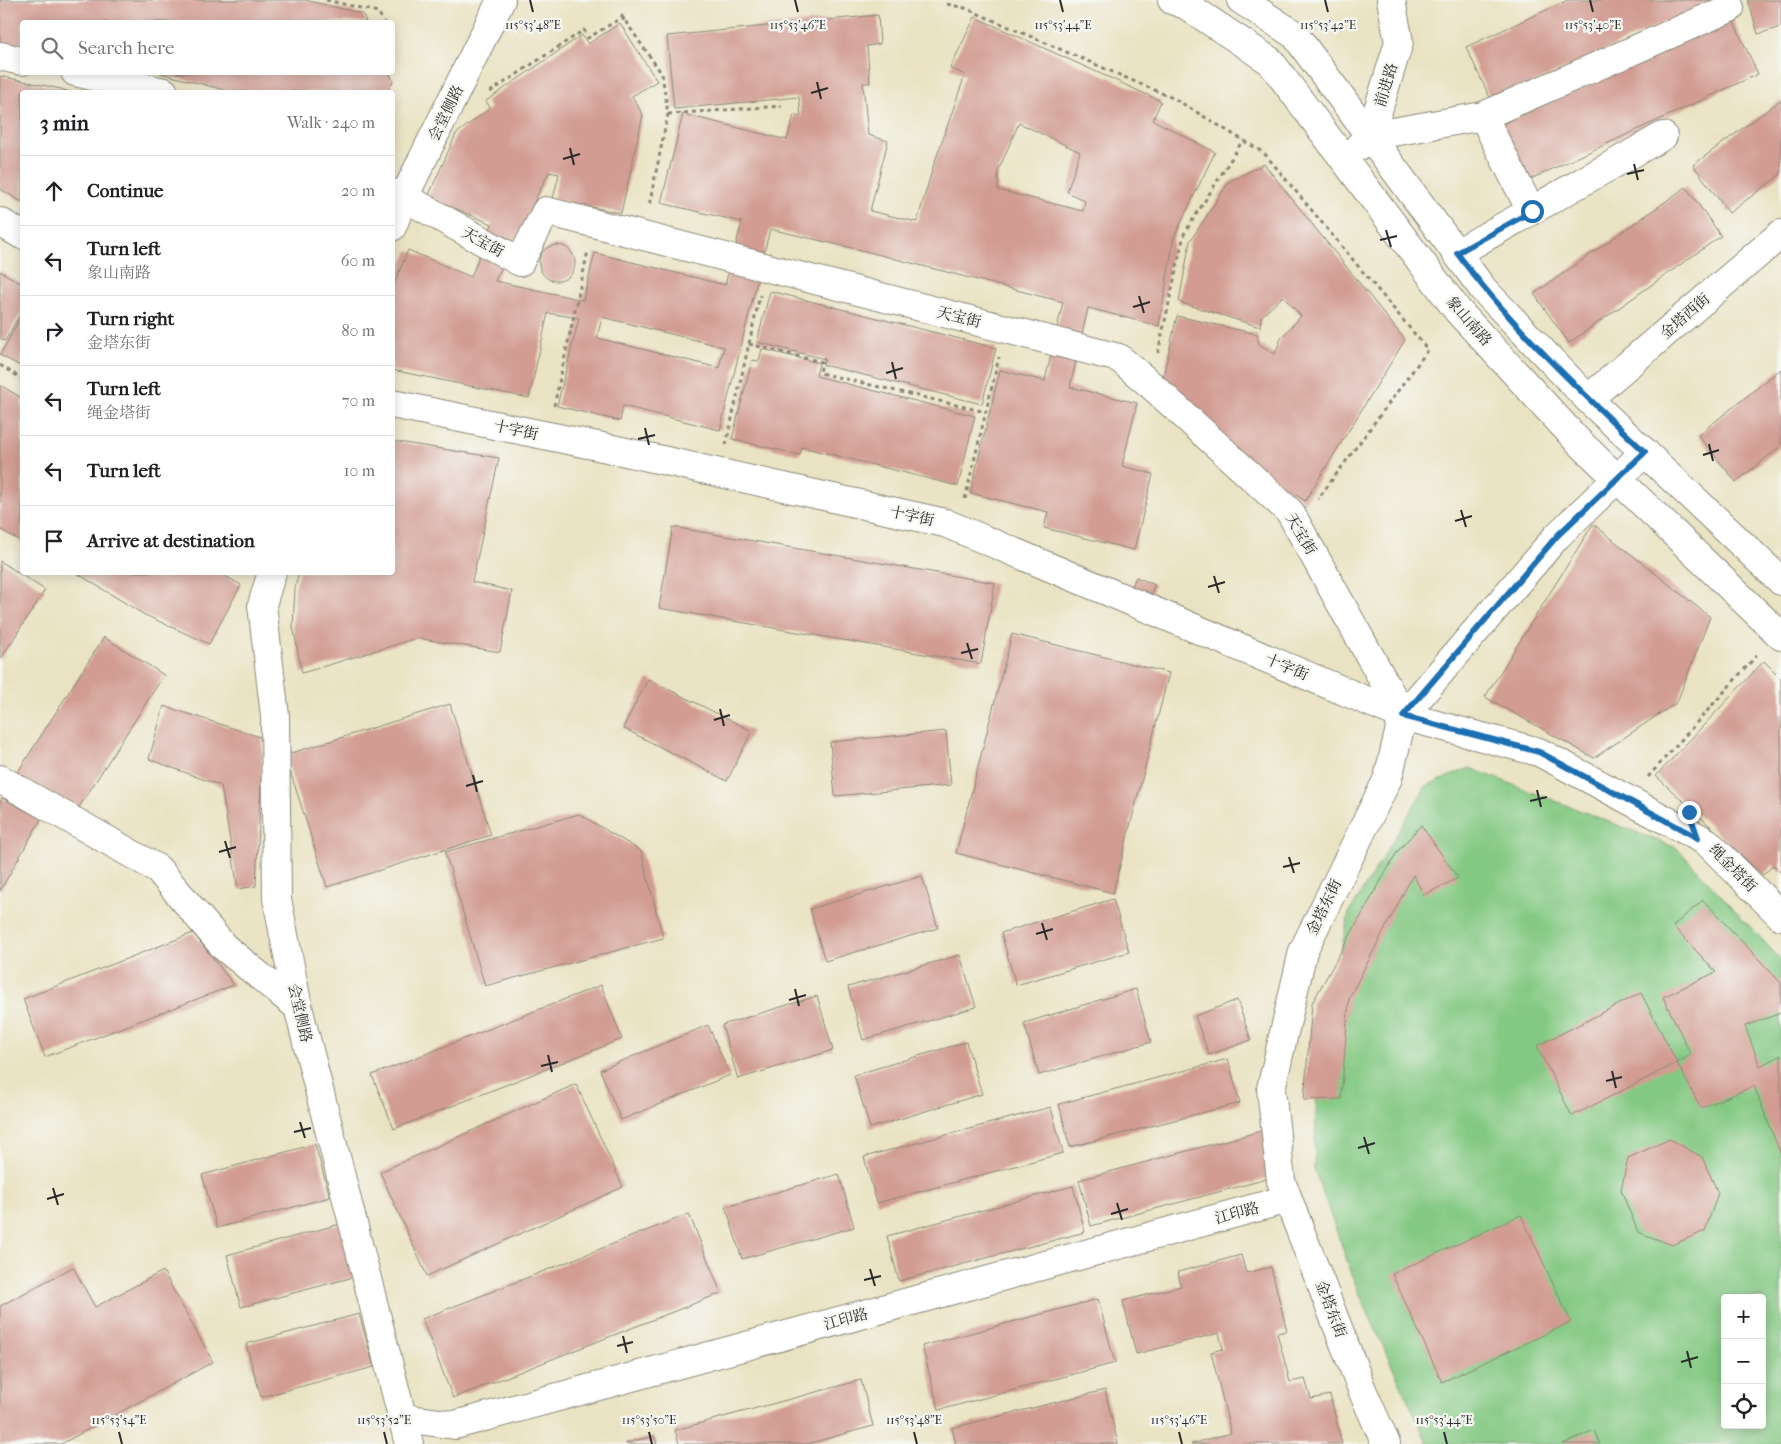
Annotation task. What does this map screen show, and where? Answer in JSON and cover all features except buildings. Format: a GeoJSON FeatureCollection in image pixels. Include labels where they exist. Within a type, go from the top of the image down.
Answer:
{"type":"FeatureCollection","features":[{"type":"Feature","properties":{"kind":"street","name":"会堂侧路"},"geometry":{"type":"LineString","coordinates":[[395,211],[398,195],[501,0]]}},
{"type":"Feature","properties":{"kind":"street","name":"象山南路"},"geometry":{"type":"LineString","coordinates":[[1172,0],[1186,5],[1270,61],[1458,311],[1576,439],[1779,634]]}},
{"type":"Feature","properties":{"kind":"street"},"geometry":{"type":"LineString","coordinates":[[1241,0],[1295,35],[1483,289],[1596,392],[1645,452],[1781,581]]}},
{"type":"Feature","properties":{"kind":"street","name":"前进路"},"geometry":{"type":"LineString","coordinates":[[1345,160],[1370,136],[1399,42],[1390,0]]}},
{"type":"Feature","properties":{"kind":"street"},"geometry":{"type":"LineString","coordinates":[[1370,136],[1483,116],[1730,8]]}},
{"type":"Feature","properties":{"kind":"street"},"geometry":{"type":"LineString","coordinates":[[0,56],[20,61]]}},
{"type":"Feature","properties":{"kind":"street"},"geometry":{"type":"LineString","coordinates":[[88,75],[155,90]]}},
{"type":"Feature","properties":{"kind":"street"},"geometry":{"type":"LineString","coordinates":[[1483,116],[1532,211]]}},
{"type":"Feature","properties":{"kind":"street"},"geometry":{"type":"LineString","coordinates":[[1457,253],[1663,136]]}},
{"type":"Feature","properties":{"kind":"street","name":"天宝街"},"geometry":{"type":"LineString","coordinates":[[398,195],[520,262],[546,211],[1119,358],[1290,512],[1403,716]]}},
{"type":"Feature","properties":{"kind":"street"},"geometry":{"type":"LineString","coordinates":[[0,222],[20,234]]}},
{"type":"Feature","properties":{"kind":"street","name":"金塔西街"},"geometry":{"type":"LineString","coordinates":[[1596,392],[1781,234]]}},
{"type":"Feature","properties":{"kind":"street","name":"十字街"},"geometry":{"type":"LineString","coordinates":[[395,405],[548,436],[945,523],[1403,716]]}},
{"type":"Feature","properties":{"kind":"street","name":"金塔东街"},"geometry":{"type":"LineString","coordinates":[[1386,1444],[1363,1392],[1281,1181],[1271,1089],[1303,950],[1388,778],[1403,716],[1557,536],[1645,452]]}},
{"type":"Feature","properties":{"kind":"street","name":"会堂侧路"},"geometry":{"type":"LineString","coordinates":[[271,575],[262,605],[275,716],[277,899],[298,1007],[409,1444]]}},
{"type":"Feature","properties":{"kind":"street","name":"绳金塔街"},"geometry":{"type":"LineString","coordinates":[[1403,716],[1539,752],[1707,842],[1781,916]]}},
{"type":"Feature","properties":{"kind":"street"},"geometry":{"type":"LineString","coordinates":[[0,779],[158,870],[224,947],[298,1007]]}},
{"type":"Feature","properties":{"kind":"street","name":"江印路"},"geometry":{"type":"LineString","coordinates":[[403,1418],[456,1425],[1288,1200]]}},
{"type":"Feature","properties":{"kind":"path"},"geometry":{"type":"LineString","coordinates":[[326,0],[378,12],[383,20]]}},
{"type":"Feature","properties":{"kind":"path"},"geometry":{"type":"LineString","coordinates":[[947,4],[965,8],[1176,100],[1264,153],[1428,350],[1298,526]]}},
{"type":"Feature","properties":{"kind":"path"},"geometry":{"type":"LineString","coordinates":[[621,15],[662,74],[668,114],[643,236]]}},
{"type":"Feature","properties":{"kind":"path"},"geometry":{"type":"LineString","coordinates":[[489,92],[584,30],[588,38],[616,21],[625,19]]}},
{"type":"Feature","properties":{"kind":"path"},"geometry":{"type":"LineString","coordinates":[[668,114],[782,106]]}},
{"type":"Feature","properties":{"kind":"path"},"geometry":{"type":"LineString","coordinates":[[1151,385],[1184,234],[1243,140]]}},
{"type":"Feature","properties":{"kind":"path"},"geometry":{"type":"LineString","coordinates":[[548,436],[594,224]]}},
{"type":"Feature","properties":{"kind":"path"},"geometry":{"type":"LineString","coordinates":[[726,447],[766,268]]}},
{"type":"Feature","properties":{"kind":"path"},"geometry":{"type":"LineString","coordinates":[[964,501],[1006,329]]}},
{"type":"Feature","properties":{"kind":"path"},"geometry":{"type":"LineString","coordinates":[[749,344],[822,362],[820,373],[986,412]]}},
{"type":"Feature","properties":{"kind":"path"},"geometry":{"type":"LineString","coordinates":[[0,365],[20,378]]}},
{"type":"Feature","properties":{"kind":"path"},"geometry":{"type":"LineString","coordinates":[[1655,782],[1648,776],[1779,634]]}},
{"type":"Feature","properties":{"kind":"green space"},"geometry":{"type":"Polygon","coordinates":[[[1470,768],[1677,848],[1781,960],[1781,1444],[1428,1444],[1358,1291],[1314,1169],[1318,1057],[1349,913],[1426,786],[1470,768]]]}},
{"type":"Feature","properties":{"kind":"route"},"geometry":{"type":"LineString","coordinates":[[1532,211],[1457,253],[1483,289],[1588,399],[1645,452],[1557,536],[1403,716],[1539,752],[1698,838],[1689,812]]}}]}
